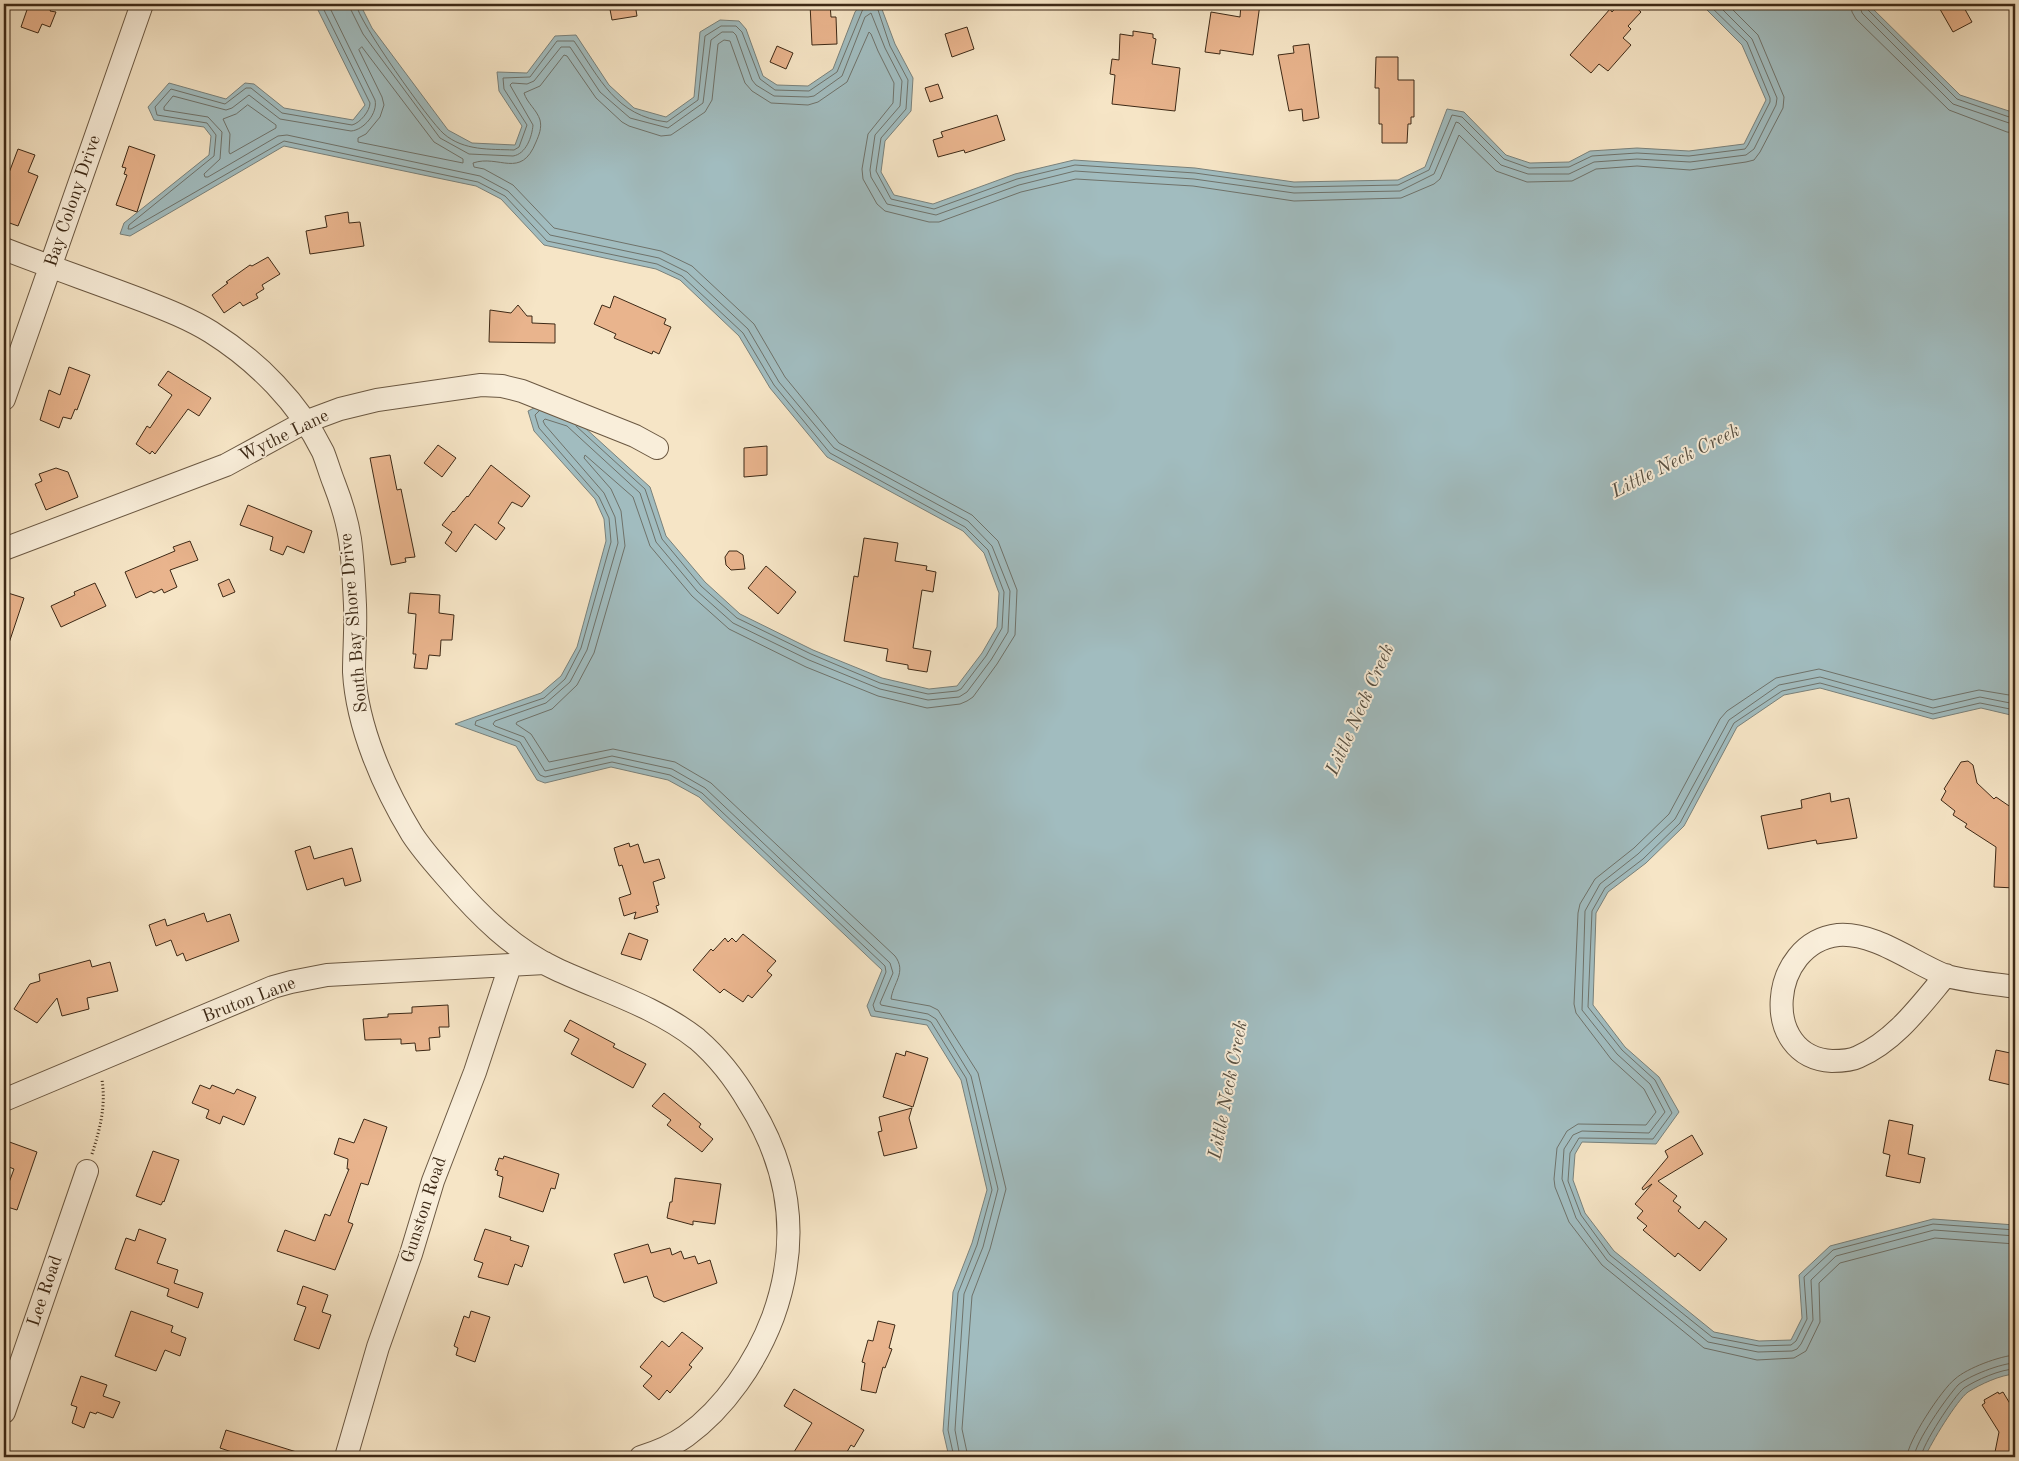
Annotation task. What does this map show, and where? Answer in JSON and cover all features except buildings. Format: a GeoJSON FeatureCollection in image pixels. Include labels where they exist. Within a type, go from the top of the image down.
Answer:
{"type":"FeatureCollection","features":[{"type":"Feature","properties":{"kind":"street","name":"Bay Colony Drive"},"geometry":{"type":"LineString","coordinates":[[4,399],[142,4]]}},
{"type":"Feature","properties":{"kind":"street","name":"South Bay Shore Drive"},"geometry":{"type":"LineString","coordinates":[[4,249],[50,267],[84,277],[180,316],[210,331],[242,353],[275,384],[305,422],[323,453],[339,498],[350,537],[355,611],[354,672],[356,692],[363,724],[378,766],[412,833],[427,854],[483,918],[512,942],[545,963],[650,1010],[696,1039],[718,1059],[754,1110],[773,1148],[784,1184],[787,1205],[788,1239],[785,1270],[779,1300],[768,1330],[729,1394],[684,1438],[663,1450],[641,1457]]}},
{"type":"Feature","properties":{"kind":"street","name":"Wythe Lane"},"geometry":{"type":"LineString","coordinates":[[4,550],[226,465],[305,422],[340,409],[377,400],[481,385],[502,386],[635,436],[657,448]]}},
{"type":"Feature","properties":{"kind":"street"},"geometry":{"type":"LineString","coordinates":[[1946,975],[1904,1024],[1887,1040],[1856,1058],[1841,1061],[1813,1056],[1794,1042],[1785,1024],[1781,1002],[1784,981],[1791,966],[1800,954],[1810,946],[1824,939],[1839,935],[1854,936],[1872,941],[1946,975],[2015,987]]}},
{"type":"Feature","properties":{"kind":"street","name":"Bruton Lane"},"geometry":{"type":"LineString","coordinates":[[4,1100],[273,987],[290,982],[327,975],[545,963]]}},
{"type":"Feature","properties":{"kind":"street","name":"Gunston Road"},"geometry":{"type":"LineString","coordinates":[[346,1457],[378,1347],[411,1254],[433,1181],[475,1072],[510,966]]}},
{"type":"Feature","properties":{"kind":"street","name":"Lee Road"},"geometry":{"type":"LineString","coordinates":[[4,1412],[87,1171]]}},
{"type":"Feature","properties":{"kind":"path"},"geometry":{"type":"LineString","coordinates":[[87,1171],[100,1130],[105,1097],[101,1074],[95,1062]]}},
{"type":"Feature","properties":{"kind":"water","name":"Little Neck Creek"},"geometry":{"type":"Polygon","coordinates":[[[315,4],[360,4],[372,28],[448,130],[472,143],[515,145],[522,126],[499,91],[497,72],[527,73],[555,36],[576,35],[609,85],[634,108],[666,117],[694,97],[700,32],[720,20],[739,21],[746,29],[763,76],[777,85],[808,86],[833,69],[855,12],[861,4],[880,4],[895,44],[913,78],[911,111],[885,141],[881,172],[894,195],[933,204],[1015,174],[1074,160],[1195,168],[1294,182],[1398,180],[1425,167],[1447,109],[1464,112],[1506,155],[1530,163],[1569,162],[1590,151],[1637,148],[1689,151],[1744,144],[1766,100],[1742,45],[1701,4],[1868,4],[1960,95],[2015,113],[2015,716],[1981,708],[1933,719],[1820,688],[1784,695],[1737,727],[1684,826],[1646,863],[1608,892],[1596,913],[1593,1005],[1625,1047],[1659,1077],[1679,1112],[1656,1144],[1582,1142],[1575,1154],[1573,1180],[1585,1213],[1614,1251],[1714,1332],[1759,1341],[1791,1340],[1802,1318],[1799,1275],[1830,1246],[1933,1219],[2015,1225],[2015,1374],[1991,1380],[1968,1392],[1951,1412],[1925,1457],[949,1457],[943,1431],[953,1292],[972,1243],[987,1190],[961,1080],[927,1025],[871,1016],[867,1006],[882,970],[699,797],[668,780],[611,767],[545,783],[537,780],[516,746],[455,724],[541,693],[561,676],[577,647],[606,541],[604,519],[595,499],[534,431],[528,411],[540,405],[572,416],[650,487],[666,536],[705,582],[740,614],[813,650],[882,678],[929,689],[957,686],[982,653],[997,627],[999,593],[984,553],[963,531],[827,457],[770,388],[739,336],[680,280],[656,269],[544,245],[501,199],[476,186],[284,146],[130,236],[120,234],[124,223],[209,155],[211,136],[204,127],[154,120],[148,107],[169,83],[226,99],[245,83],[254,84],[284,108],[353,120],[365,105],[315,4]]]}}]}
